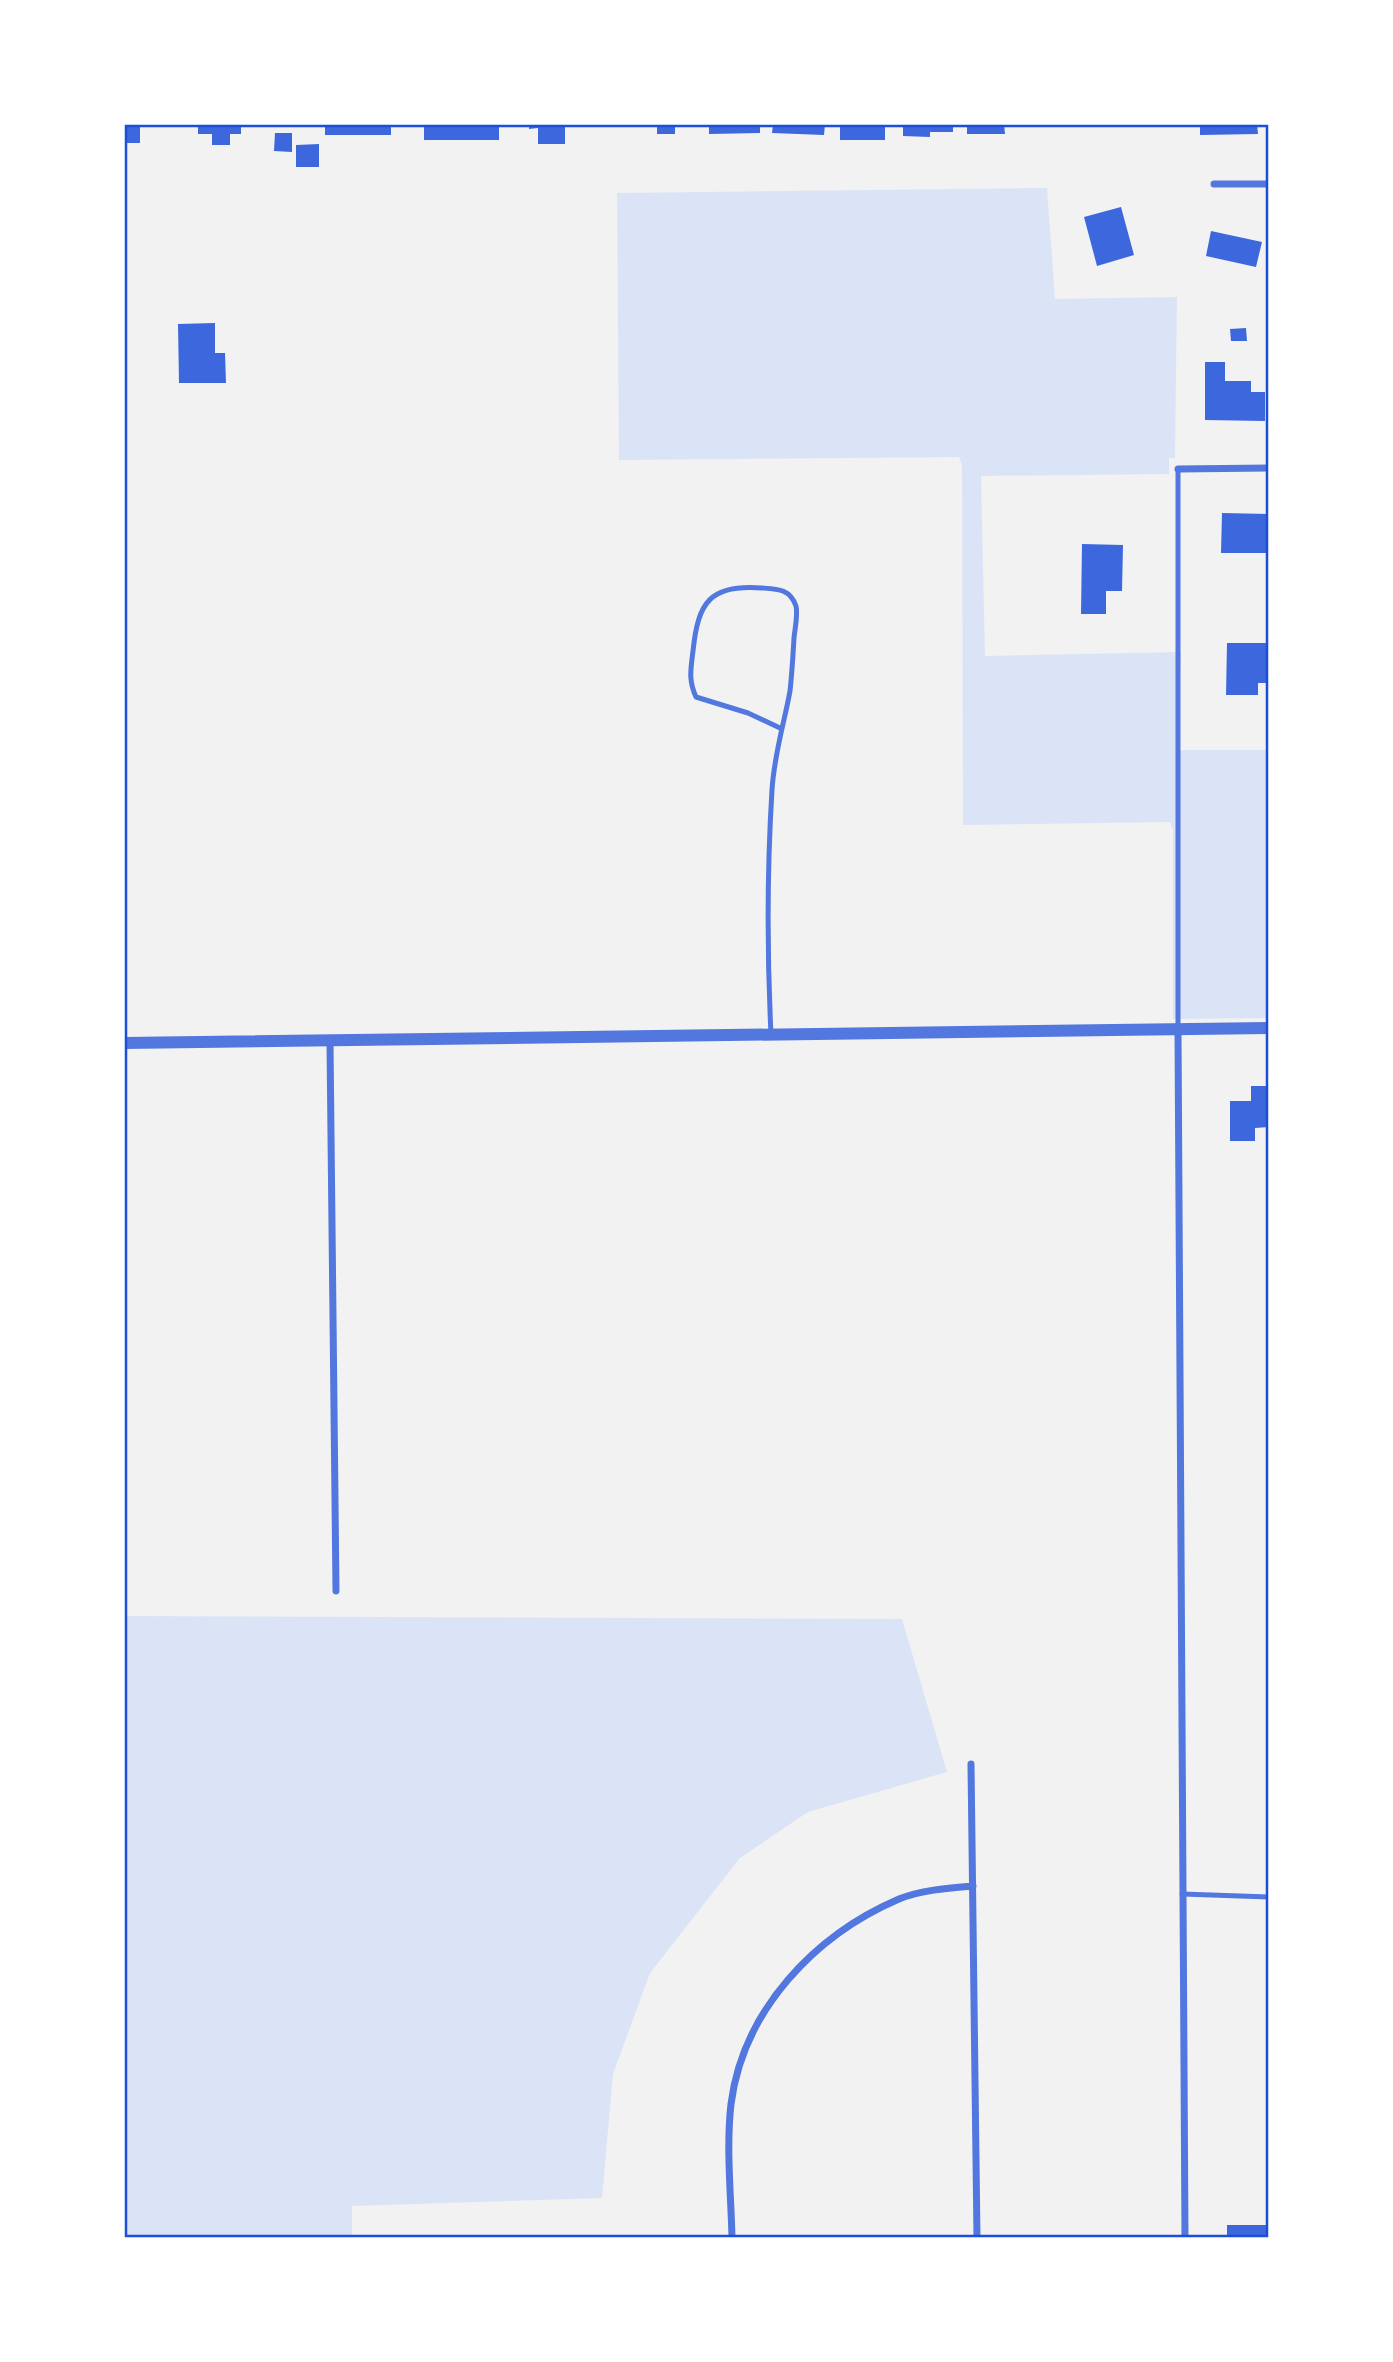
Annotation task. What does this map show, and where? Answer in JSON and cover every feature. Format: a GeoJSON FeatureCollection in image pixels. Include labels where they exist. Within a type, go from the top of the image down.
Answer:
{"type":"FeatureCollection","features":[{"type":"Feature","properties":{"kind":"street"},"geometry":{"type":"LineString","coordinates":[[1214,184],[1269,184]]}},
{"type":"Feature","properties":{"kind":"street"},"geometry":{"type":"LineString","coordinates":[[1178,469],[1269,468]]}},
{"type":"Feature","properties":{"kind":"street"},"geometry":{"type":"LineString","coordinates":[[124,1043],[330,1043],[1269,1028]]}},
{"type":"Feature","properties":{"kind":"street"},"geometry":{"type":"LineString","coordinates":[[1178,1030],[1185,2238]]}},
{"type":"Feature","properties":{"kind":"street"},"geometry":{"type":"LineString","coordinates":[[330,1043],[336,1591]]}},
{"type":"Feature","properties":{"kind":"street"},"geometry":{"type":"LineString","coordinates":[[971,1764],[977,2238]]}},
{"type":"Feature","properties":{"kind":"street"},"geometry":{"type":"LineString","coordinates":[[732,2238],[731,2104],[748,2048],[777,1992],[809,1955],[854,1922],[902,1898],[973,1886]]}},
{"type":"Feature","properties":{"kind":"lane"},"geometry":{"type":"LineString","coordinates":[[1178,469],[1178,1030]]}},
{"type":"Feature","properties":{"kind":"lane"},"geometry":{"type":"LineString","coordinates":[[771,1037],[768,968],[772,789],[780,728],[790,691],[797,608],[790,594],[782,589],[744,586],[722,591],[706,602],[696,619],[689,682],[696,697],[748,713],[780,728]]}},
{"type":"Feature","properties":{"kind":"lane"},"geometry":{"type":"LineString","coordinates":[[1182,1894],[1269,1897]]}},
{"type":"Feature","properties":{"kind":"shaded area"},"geometry":{"type":"Polygon","coordinates":[[[1047,188],[1055,299],[1177,297],[1175,458],[1169,458],[1169,474],[981,476],[985,656],[1181,652],[1177,750],[1269,750],[1269,1018],[1173,1019],[1173,830],[1170,822],[963,825],[962,465],[959,457],[619,460],[617,193],[1047,188]]]}},
{"type":"Feature","properties":{"kind":"shaded area"},"geometry":{"type":"Polygon","coordinates":[[[124,1616],[902,1619],[947,1772],[808,1812],[740,1858],[650,1973],[613,2074],[602,2198],[352,2206],[352,2238],[124,2238],[124,1616]]]}},
{"type":"Feature","properties":{"kind":"building"},"geometry":{"type":"Polygon","coordinates":[[[124,124],[140,124],[140,143],[124,143],[124,124]]]}},
{"type":"Feature","properties":{"kind":"building"},"geometry":{"type":"Polygon","coordinates":[[[198,124],[241,124],[241,134],[230,134],[230,145],[212,145],[212,134],[198,134],[198,124]]]}},
{"type":"Feature","properties":{"kind":"building"},"geometry":{"type":"Polygon","coordinates":[[[325,124],[391,124],[391,135],[325,135],[325,124]]]}},
{"type":"Feature","properties":{"kind":"building"},"geometry":{"type":"Polygon","coordinates":[[[424,124],[499,124],[499,140],[424,140],[424,124]]]}},
{"type":"Feature","properties":{"kind":"building"},"geometry":{"type":"Polygon","coordinates":[[[529,124],[565,124],[565,144],[538,144],[538,128],[529,129],[529,124]]]}},
{"type":"Feature","properties":{"kind":"building"},"geometry":{"type":"Polygon","coordinates":[[[657,124],[675,124],[675,134],[657,134],[657,124]]]}},
{"type":"Feature","properties":{"kind":"building"},"geometry":{"type":"Polygon","coordinates":[[[709,124],[760,124],[760,133],[709,134],[709,124]]]}},
{"type":"Feature","properties":{"kind":"building"},"geometry":{"type":"Polygon","coordinates":[[[773,124],[825,124],[824,135],[772,133],[773,124]]]}},
{"type":"Feature","properties":{"kind":"building"},"geometry":{"type":"Polygon","coordinates":[[[840,124],[885,124],[885,140],[840,140],[840,124]]]}},
{"type":"Feature","properties":{"kind":"building"},"geometry":{"type":"Polygon","coordinates":[[[903,124],[953,124],[953,132],[930,132],[930,137],[903,136],[903,124]]]}},
{"type":"Feature","properties":{"kind":"building"},"geometry":{"type":"Polygon","coordinates":[[[967,124],[1004,124],[1005,134],[967,134],[967,124]]]}},
{"type":"Feature","properties":{"kind":"building"},"geometry":{"type":"Polygon","coordinates":[[[1200,124],[1257,124],[1258,134],[1200,135],[1200,124]]]}},
{"type":"Feature","properties":{"kind":"building"},"geometry":{"type":"Polygon","coordinates":[[[275,133],[292,133],[292,152],[274,151],[275,133]]]}},
{"type":"Feature","properties":{"kind":"building"},"geometry":{"type":"Polygon","coordinates":[[[319,144],[319,167],[296,167],[296,145],[319,144]]]}},
{"type":"Feature","properties":{"kind":"building"},"geometry":{"type":"Polygon","coordinates":[[[1121,207],[1134,255],[1097,266],[1084,217],[1121,207]]]}},
{"type":"Feature","properties":{"kind":"building"},"geometry":{"type":"Polygon","coordinates":[[[1211,231],[1262,242],[1256,267],[1206,256],[1211,231]]]}},
{"type":"Feature","properties":{"kind":"building"},"geometry":{"type":"Polygon","coordinates":[[[215,323],[215,353],[225,353],[226,383],[179,383],[178,324],[215,323]]]}},
{"type":"Feature","properties":{"kind":"building"},"geometry":{"type":"Polygon","coordinates":[[[1246,328],[1247,341],[1231,341],[1230,329],[1246,328]]]}},
{"type":"Feature","properties":{"kind":"building"},"geometry":{"type":"Polygon","coordinates":[[[1205,362],[1225,362],[1225,381],[1251,381],[1251,392],[1265,392],[1265,421],[1205,420],[1205,362]]]}},
{"type":"Feature","properties":{"kind":"building"},"geometry":{"type":"Polygon","coordinates":[[[1222,513],[1269,514],[1267,553],[1221,553],[1222,513]]]}},
{"type":"Feature","properties":{"kind":"building"},"geometry":{"type":"Polygon","coordinates":[[[1082,544],[1123,545],[1122,591],[1106,591],[1106,614],[1081,614],[1082,544]]]}},
{"type":"Feature","properties":{"kind":"building"},"geometry":{"type":"Polygon","coordinates":[[[1227,643],[1266,643],[1269,683],[1258,683],[1258,695],[1226,695],[1227,643]]]}},
{"type":"Feature","properties":{"kind":"building"},"geometry":{"type":"Polygon","coordinates":[[[1251,1086],[1269,1086],[1269,1127],[1255,1128],[1255,1141],[1230,1141],[1230,1101],[1251,1101],[1251,1086]]]}},
{"type":"Feature","properties":{"kind":"building"},"geometry":{"type":"Polygon","coordinates":[[[1227,2225],[1269,2225],[1269,2238],[1227,2238],[1227,2225]]]}}]}
